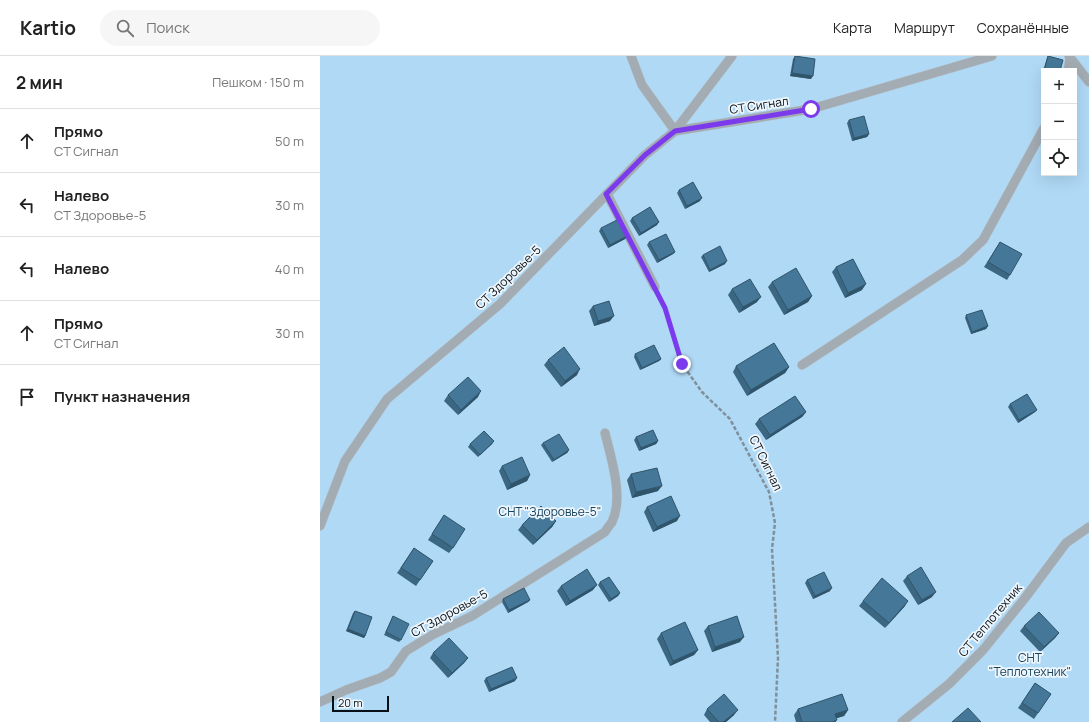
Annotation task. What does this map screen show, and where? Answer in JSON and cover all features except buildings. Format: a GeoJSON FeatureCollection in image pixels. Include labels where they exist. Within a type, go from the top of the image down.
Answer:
{"type":"FeatureCollection","features":[{"type":"Feature","properties":{"kind":"lane"},"geometry":{"type":"LineString","coordinates":[[631,56],[642,85],[675,131]]}},
{"type":"Feature","properties":{"kind":"lane","name":"СТ Здоровье-5"},"geometry":{"type":"LineString","coordinates":[[320,526],[345,461],[387,399],[500,304],[645,155],[675,131],[732,56]]}},
{"type":"Feature","properties":{"kind":"lane","name":"СТ Сигнал"},"geometry":{"type":"LineString","coordinates":[[675,131],[811,109],[992,56]]}},
{"type":"Feature","properties":{"kind":"lane"},"geometry":{"type":"LineString","coordinates":[[1068,68],[1070,57]]}},
{"type":"Feature","properties":{"kind":"lane"},"geometry":{"type":"LineString","coordinates":[[1070,57],[1089,82]]}},
{"type":"Feature","properties":{"kind":"lane"},"geometry":{"type":"LineString","coordinates":[[802,365],[962,260],[983,240],[1041,134]]}},
{"type":"Feature","properties":{"kind":"lane"},"geometry":{"type":"LineString","coordinates":[[606,194],[655,287]]}},
{"type":"Feature","properties":{"kind":"lane","name":"СТ Здоровье-5"},"geometry":{"type":"LineString","coordinates":[[320,702],[346,690],[380,678],[391,672],[406,651],[434,634],[472,616],[526,580],[605,532],[612,522],[616,508],[617,487],[605,433]]}},
{"type":"Feature","properties":{"kind":"lane","name":"СТ Теплотехник"},"geometry":{"type":"LineString","coordinates":[[902,722],[949,684],[983,650],[1025,598],[1066,543],[1089,526]]}},
{"type":"Feature","properties":{"kind":"path","name":"СТ Сигнал"},"geometry":{"type":"LineString","coordinates":[[655,287],[665,308],[682,364],[702,392],[730,419],[769,492],[775,523],[772,549],[778,658],[775,722]]}},
{"type":"Feature","properties":{"kind":"green space"},"geometry":{"type":"Polygon","coordinates":[[[320,56],[1089,56],[1089,722],[320,722],[320,56]]]}},
{"type":"Feature","properties":{"kind":"route"},"geometry":{"type":"LineString","coordinates":[[682,364],[665,308],[606,194],[645,155],[675,131],[811,109]]}},
{"type":"Feature","properties":{"kind":"park label","name":"СНТ \"Здоровье-5\""},"geometry":{"type":"Point","coordinates":[550,511]}},
{"type":"Feature","properties":{"kind":"park label","name":"СНТ \"Теплотехник\""},"geometry":{"type":"Point","coordinates":[1030,664]}}]}
